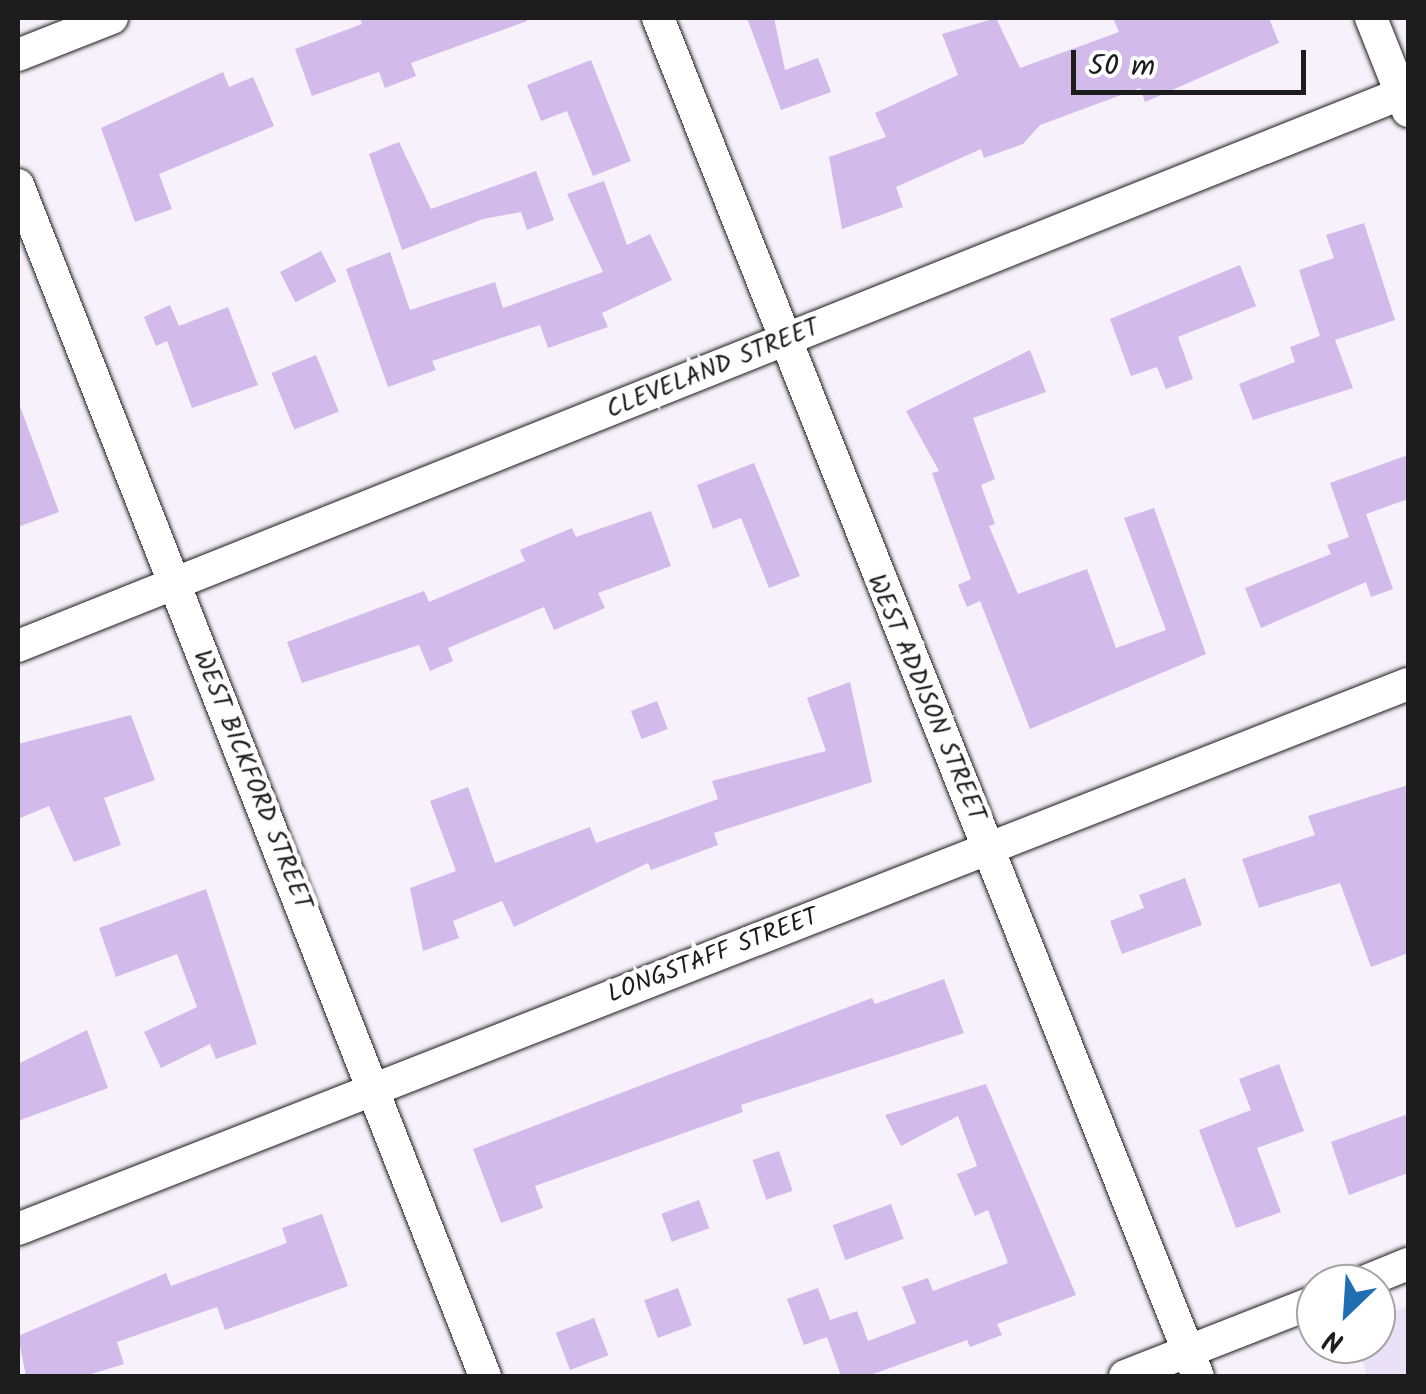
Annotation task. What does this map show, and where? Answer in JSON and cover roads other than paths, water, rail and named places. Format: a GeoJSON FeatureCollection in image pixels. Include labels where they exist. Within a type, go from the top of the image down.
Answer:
{"type":"FeatureCollection","features":[{"type":"Feature","properties":{"kind":"street"},"geometry":{"type":"LineString","coordinates":[[18,56],[112,18]]}},
{"type":"Feature","properties":{"kind":"street","name":"WEST ADDISON STREET"},"geometry":{"type":"LineString","coordinates":[[658,18],[1193,1364]]}},
{"type":"Feature","properties":{"kind":"street"},"geometry":{"type":"LineString","coordinates":[[1371,18],[1406,99]]}},
{"type":"Feature","properties":{"kind":"street","name":"CLEVELAND STREET"},"geometry":{"type":"LineString","coordinates":[[18,646],[1406,99]]}},
{"type":"Feature","properties":{"kind":"street","name":"WEST BICKFORD STREET"},"geometry":{"type":"LineString","coordinates":[[18,184],[173,586],[378,1087],[485,1376]]}},
{"type":"Feature","properties":{"kind":"street","name":"LONGSTAFF STREET"},"geometry":{"type":"LineString","coordinates":[[18,1230],[1408,684]]}},
{"type":"Feature","properties":{"kind":"street"},"geometry":{"type":"LineString","coordinates":[[1125,1376],[1193,1364],[1296,1311]]}}]}
